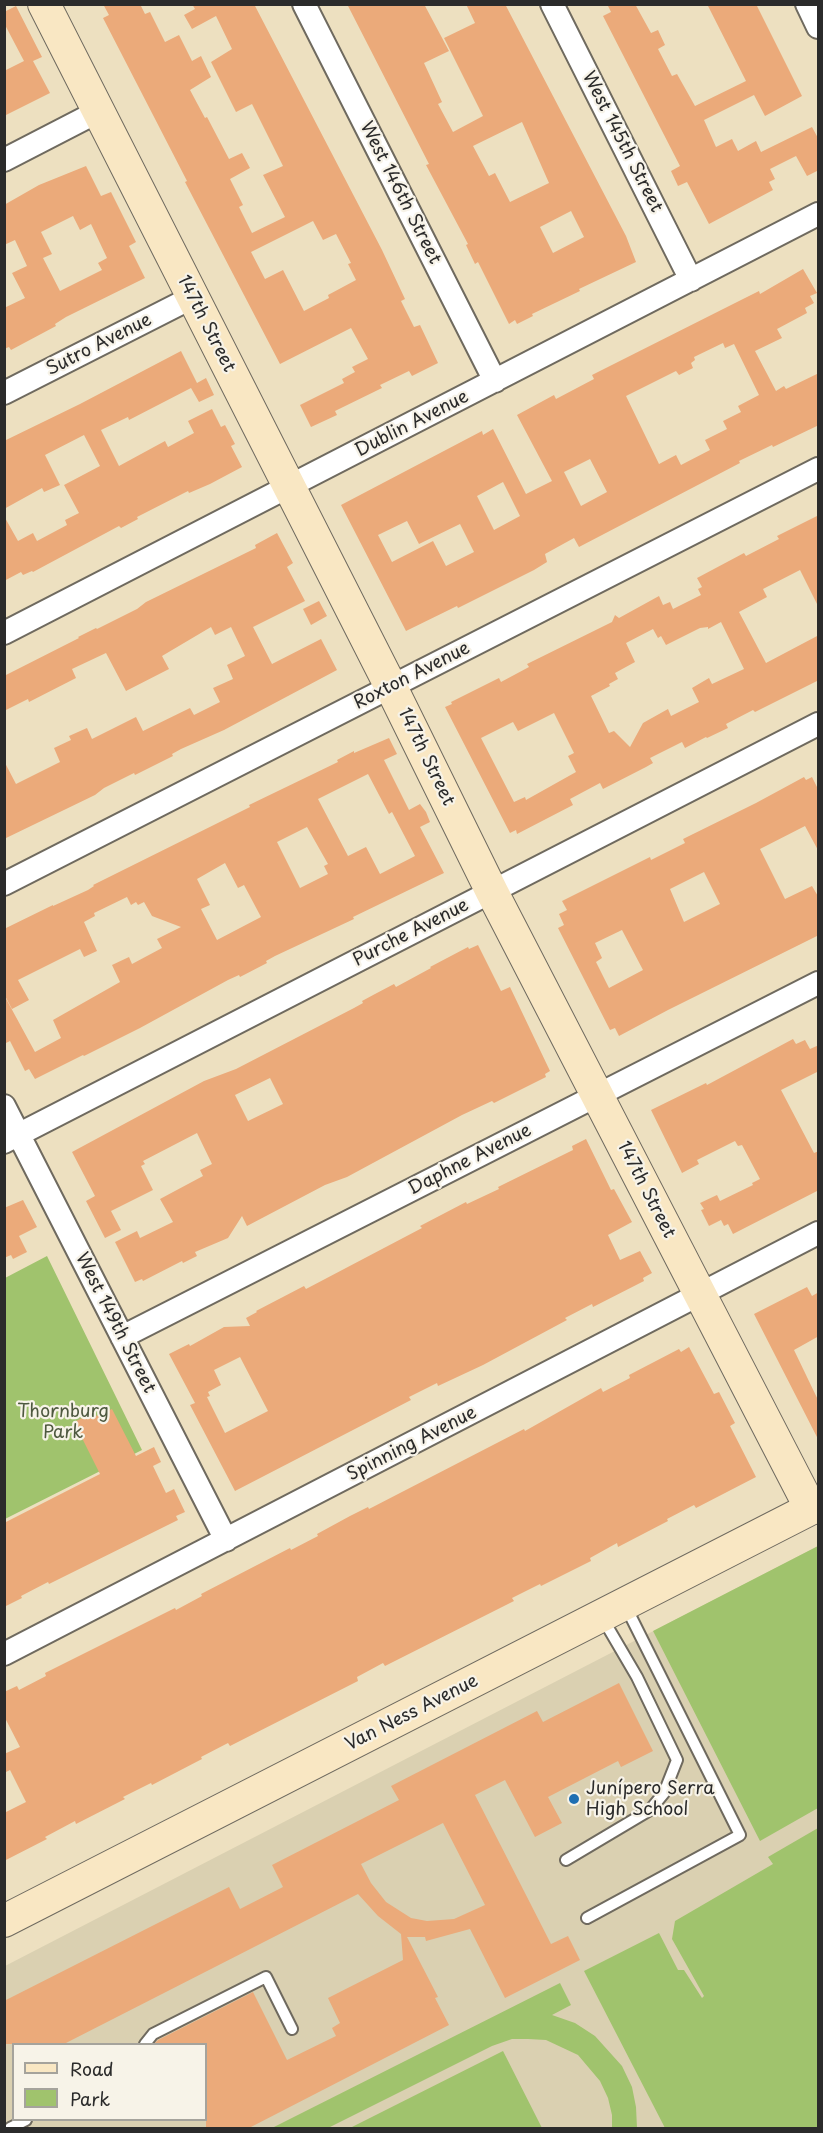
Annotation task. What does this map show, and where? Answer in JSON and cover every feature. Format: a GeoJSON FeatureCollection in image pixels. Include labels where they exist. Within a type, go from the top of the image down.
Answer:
{"type":"FeatureCollection","features":[{"type":"Feature","properties":{"kind":"street","name":"147th Street"},"geometry":{"type":"LineString","coordinates":[[44,4],[391,687],[492,891],[699,1295],[816,1512]]}},
{"type":"Feature","properties":{"kind":"street","name":"West 146th Street"},"geometry":{"type":"LineString","coordinates":[[304,4],[495,381]]}},
{"type":"Feature","properties":{"kind":"street","name":"West 145th Street"},"geometry":{"type":"LineString","coordinates":[[552,4],[691,280]]}},
{"type":"Feature","properties":{"kind":"street"},"geometry":{"type":"LineString","coordinates":[[807,4],[819,27]]}},
{"type":"Feature","properties":{"kind":"street"},"geometry":{"type":"LineString","coordinates":[[4,160],[97,112]]}},
{"type":"Feature","properties":{"kind":"street","name":"Dublin Avenue"},"geometry":{"type":"LineString","coordinates":[[4,633],[819,214]]}},
{"type":"Feature","properties":{"kind":"street","name":"Sutro Avenue"},"geometry":{"type":"LineString","coordinates":[[4,393],[193,297]]}},
{"type":"Feature","properties":{"kind":"street","name":"Roxton Avenue"},"geometry":{"type":"LineString","coordinates":[[4,884],[819,469]]}},
{"type":"Feature","properties":{"kind":"street","name":"Purche Avenue"},"geometry":{"type":"LineString","coordinates":[[12,1139],[819,724]]}},
{"type":"Feature","properties":{"kind":"street","name":"Daphne Avenue"},"geometry":{"type":"LineString","coordinates":[[122,1337],[819,983]]}},
{"type":"Feature","properties":{"kind":"street","name":"West 149th Street"},"geometry":{"type":"LineString","coordinates":[[4,1106],[12,1139],[122,1337],[226,1540]]}},
{"type":"Feature","properties":{"kind":"street","name":"Spinning Avenue"},"geometry":{"type":"LineString","coordinates":[[4,1654],[819,1233]]}},
{"type":"Feature","properties":{"kind":"street","name":"Van Ness Avenue"},"geometry":{"type":"LineString","coordinates":[[4,1921],[613,1610],[816,1512]]}},
{"type":"Feature","properties":{"kind":"lane"},"geometry":{"type":"LineString","coordinates":[[566,1860],[650,1810],[664,1793],[677,1760],[637,1677],[613,1610]]}},
{"type":"Feature","properties":{"kind":"lane"},"geometry":{"type":"LineString","coordinates":[[587,1918],[740,1835],[647,1646],[613,1610]]}},
{"type":"Feature","properties":{"kind":"lane"},"geometry":{"type":"LineString","coordinates":[[146,2043],[153,2034],[266,1977],[292,2029]]}},
{"type":"Feature","properties":{"kind":"lane"},"geometry":{"type":"LineString","coordinates":[[7,2128],[24,2121]]}},
{"type":"Feature","properties":{"kind":"shaded area","name":"Junípero Serra High School"},"geometry":{"type":"Polygon","coordinates":[[[818,1546],[818,2128],[5,2128],[5,1966],[818,1546]]]}},
{"type":"Feature","properties":{"kind":"green space","name":"Thornburg Park"},"geometry":{"type":"Polygon","coordinates":[[[47,1256],[142,1450],[5,1519],[5,1278],[47,1256]]]}},
{"type":"Feature","properties":{"kind":"green space"},"geometry":{"type":"Polygon","coordinates":[[[818,1546],[818,1808],[760,1841],[653,1631],[818,1546]]]}},
{"type":"Feature","properties":{"kind":"green space"},"geometry":{"type":"Polygon","coordinates":[[[818,1828],[818,2128],[665,2128],[584,1971],[659,1933],[678,1970],[684,1970],[702,1998],[704,1996],[672,1939],[675,1921],[773,1864],[768,1857],[818,1828]]]}},
{"type":"Feature","properties":{"kind":"green space"},"geometry":{"type":"Polygon","coordinates":[[[560,1983],[571,2005],[552,2015],[575,2023],[595,2036],[622,2066],[632,2087],[637,2128],[612,2128],[608,2098],[600,2081],[578,2055],[546,2040],[512,2039],[492,2046],[328,2128],[272,2128],[560,1983]]]}},
{"type":"Feature","properties":{"kind":"green space"},"geometry":{"type":"Polygon","coordinates":[[[503,2051],[542,2128],[350,2128],[503,2051]]]}},
{"type":"Feature","properties":{"kind":"building"},"geometry":{"type":"Polygon","coordinates":[[[103,4],[140,4],[145,14],[150,12],[165,42],[179,35],[192,61],[201,56],[211,77],[190,90],[229,159],[242,153],[250,168],[230,179],[243,205],[239,207],[252,233],[285,217],[263,175],[283,166],[252,104],[236,112],[211,62],[232,49],[216,16],[192,29],[184,15],[195,9],[192,4],[254,4],[382,250],[405,299],[401,301],[414,327],[420,325],[438,363],[412,376],[409,371],[380,385],[382,388],[335,411],[337,415],[311,427],[300,405],[344,383],[342,379],[355,372],[352,367],[368,359],[351,328],[280,364],[103,18],[109,15],[103,4]],[[313,221],[251,252],[265,279],[283,270],[304,311],[356,280],[348,264],[351,263],[336,234],[323,240],[313,221]]]}},
{"type":"Feature","properties":{"kind":"building"},"geometry":{"type":"Polygon","coordinates":[[[347,4],[424,4],[449,51],[424,63],[442,102],[438,104],[453,132],[483,116],[444,38],[475,23],[466,4],[505,4],[626,236],[636,262],[579,289],[580,291],[532,314],[533,316],[517,324],[515,320],[509,324],[478,262],[475,264],[466,245],[468,244],[426,165],[429,164],[347,4]],[[522,122],[473,146],[489,176],[495,173],[510,202],[549,183],[522,122]],[[571,211],[540,227],[553,253],[584,237],[571,211]]]}},
{"type":"Feature","properties":{"kind":"building"},"geometry":{"type":"Polygon","coordinates":[[[607,4],[635,4],[651,33],[658,30],[665,45],[658,49],[672,76],[677,74],[695,106],[746,81],[707,4],[756,4],[802,96],[765,116],[754,95],[704,120],[716,147],[732,139],[738,151],[756,141],[761,152],[812,127],[819,140],[819,170],[807,176],[796,156],[770,169],[775,179],[769,182],[773,190],[709,224],[687,182],[678,186],[671,171],[680,166],[603,16],[611,12],[607,4]]]}},
{"type":"Feature","properties":{"kind":"building"},"geometry":{"type":"Polygon","coordinates":[[[16,6],[42,57],[33,61],[50,93],[4,116],[4,71],[24,61],[4,23],[4,12],[16,6]]]}},
{"type":"Feature","properties":{"kind":"building"},"geometry":{"type":"Polygon","coordinates":[[[86,166],[101,196],[111,192],[136,242],[129,246],[145,278],[66,317],[55,324],[56,326],[11,350],[9,347],[4,349],[4,308],[25,298],[12,273],[27,266],[15,240],[4,245],[4,205],[39,185],[86,166]],[[73,216],[41,232],[52,254],[43,258],[60,291],[102,270],[98,263],[107,258],[91,224],[80,230],[73,216]]]}},
{"type":"Feature","properties":{"kind":"building"},"geometry":{"type":"Polygon","coordinates":[[[803,269],[817,293],[810,296],[814,303],[805,308],[807,313],[777,329],[782,338],[755,351],[776,391],[784,386],[786,389],[819,373],[819,425],[739,461],[740,463],[579,547],[574,538],[545,554],[547,562],[534,570],[406,631],[341,505],[482,431],[483,435],[493,429],[526,494],[552,481],[517,415],[554,395],[556,399],[594,379],[592,375],[759,291],[760,294],[803,269]],[[723,343],[694,357],[695,360],[691,363],[693,368],[679,375],[676,371],[626,396],[659,464],[676,455],[681,465],[710,450],[705,440],[727,429],[723,421],[741,412],[738,406],[759,395],[734,344],[725,348],[723,343]],[[590,459],[564,472],[581,506],[607,492],[590,459]],[[503,482],[477,496],[494,530],[520,516],[503,482]],[[407,521],[378,535],[392,562],[433,541],[446,566],[474,552],[460,524],[419,544],[407,521]]]}},
{"type":"Feature","properties":{"kind":"building"},"geometry":{"type":"Polygon","coordinates":[[[181,351],[197,383],[206,378],[214,395],[199,402],[191,388],[129,420],[128,417],[101,430],[119,466],[165,441],[168,447],[194,433],[188,421],[212,409],[221,427],[225,425],[235,444],[231,446],[242,467],[210,484],[189,493],[188,491],[33,572],[23,575],[21,572],[4,581],[4,516],[18,541],[33,533],[37,541],[67,525],[65,520],[79,513],[64,485],[100,466],[84,435],[45,455],[60,485],[44,492],[42,488],[4,509],[4,441],[181,351]]]}},
{"type":"Feature","properties":{"kind":"building"},"geometry":{"type":"Polygon","coordinates":[[[819,515],[819,608],[800,570],[763,589],[767,597],[739,612],[766,663],[819,635],[819,680],[755,712],[753,710],[726,724],[728,728],[685,748],[682,742],[650,758],[653,763],[646,767],[603,789],[600,783],[570,799],[573,805],[517,834],[516,830],[510,833],[445,707],[499,678],[501,682],[529,667],[527,664],[612,622],[615,615],[619,618],[659,596],[663,605],[670,602],[673,609],[701,595],[698,589],[702,587],[697,578],[744,553],[746,556],[779,539],[777,536],[819,515]],[[721,622],[708,629],[708,627],[700,628],[666,645],[653,629],[626,643],[635,662],[615,673],[618,679],[609,684],[610,686],[591,696],[609,733],[614,731],[630,747],[643,723],[668,709],[671,716],[699,702],[692,688],[709,678],[712,684],[744,669],[721,622]],[[554,713],[518,731],[513,722],[481,738],[514,802],[525,797],[526,800],[576,772],[568,756],[574,753],[554,713]]]}},
{"type":"Feature","properties":{"kind":"building"},"geometry":{"type":"Polygon","coordinates":[[[277,533],[293,563],[287,567],[305,601],[253,627],[272,664],[321,639],[337,670],[224,730],[181,749],[172,754],[173,756],[135,775],[134,773],[95,795],[4,839],[4,761],[16,784],[60,762],[54,748],[71,740],[69,736],[87,728],[92,739],[136,717],[143,731],[190,708],[194,715],[220,702],[213,688],[233,679],[227,665],[245,656],[231,627],[215,635],[211,627],[162,656],[169,669],[126,691],[106,653],[72,669],[76,678],[29,702],[28,699],[4,711],[4,676],[256,548],[255,545],[277,533]]]}},
{"type":"Feature","properties":{"kind":"building"},"geometry":{"type":"Polygon","coordinates":[[[319,601],[327,616],[311,625],[303,609],[319,601]]]}},
{"type":"Feature","properties":{"kind":"building"},"geometry":{"type":"Polygon","coordinates":[[[389,738],[397,754],[384,760],[409,810],[420,804],[426,812],[430,822],[420,827],[444,873],[275,956],[266,961],[267,963],[240,977],[239,975],[228,980],[84,1056],[35,1079],[29,1069],[25,1071],[10,1041],[4,1044],[4,995],[35,1052],[61,1038],[53,1020],[120,982],[112,965],[129,957],[132,964],[162,948],[157,939],[181,927],[152,916],[144,902],[131,905],[127,897],[94,913],[95,916],[84,922],[97,951],[84,957],[80,949],[18,980],[29,1000],[12,1009],[4,994],[4,929],[88,890],[93,885],[338,762],[337,760],[354,751],[354,753],[389,738]],[[368,774],[318,799],[348,856],[366,847],[380,874],[415,856],[392,812],[389,814],[368,774]],[[307,827],[277,842],[300,888],[328,874],[324,866],[328,864],[307,827]],[[225,863],[197,879],[210,905],[201,909],[217,940],[261,917],[244,885],[238,888],[225,863]]]}},
{"type":"Feature","properties":{"kind":"building"},"geometry":{"type":"Polygon","coordinates":[[[804,777],[806,780],[812,777],[819,791],[819,852],[805,826],[760,849],[785,899],[812,886],[819,898],[819,935],[619,1036],[615,1028],[610,1030],[558,928],[564,925],[559,914],[567,910],[562,901],[650,857],[651,860],[685,843],[683,839],[804,777]],[[704,872],[670,889],[684,922],[720,904],[704,872]],[[622,930],[595,943],[602,958],[596,962],[609,988],[643,970],[622,930]]]}},
{"type":"Feature","properties":{"kind":"building"},"geometry":{"type":"Polygon","coordinates":[[[478,945],[501,991],[510,987],[550,1071],[545,1074],[546,1077],[494,1103],[492,1101],[462,1115],[347,1177],[325,1185],[247,1226],[242,1216],[228,1238],[195,1252],[197,1256],[183,1263],[182,1261],[143,1281],[142,1279],[135,1282],[115,1242],[137,1231],[140,1238],[173,1222],[160,1199],[203,1176],[200,1170],[212,1164],[197,1133],[143,1161],[145,1164],[141,1166],[153,1190],[111,1211],[121,1230],[105,1238],[86,1201],[95,1196],[72,1152],[204,1081],[236,1069],[354,1008],[363,1003],[362,1001],[394,984],[396,987],[468,947],[469,949],[478,945]],[[270,1078],[235,1095],[248,1121],[283,1104],[270,1078]]]}},
{"type":"Feature","properties":{"kind":"building"},"geometry":{"type":"Polygon","coordinates":[[[793,1039],[796,1044],[805,1040],[810,1049],[819,1045],[819,1071],[781,1090],[814,1153],[819,1151],[819,1190],[733,1234],[728,1224],[724,1226],[721,1220],[709,1226],[700,1203],[717,1195],[720,1201],[753,1185],[752,1183],[760,1179],[742,1145],[738,1146],[735,1141],[697,1160],[699,1164],[682,1173],[651,1110],[706,1083],[707,1085],[793,1039]]]}},
{"type":"Feature","properties":{"kind":"building"},"geometry":{"type":"Polygon","coordinates":[[[586,1139],[611,1190],[614,1189],[632,1222],[608,1235],[620,1260],[640,1251],[652,1273],[643,1278],[644,1281],[593,1307],[592,1304],[565,1318],[567,1320],[483,1365],[409,1397],[411,1400],[235,1491],[190,1405],[195,1403],[169,1354],[189,1344],[190,1346],[224,1327],[250,1326],[246,1318],[256,1311],[304,1286],[306,1289],[422,1228],[420,1226],[466,1202],[467,1204],[499,1189],[498,1187],[573,1150],[572,1146],[586,1139]],[[240,1357],[214,1370],[221,1385],[208,1392],[210,1396],[207,1397],[225,1433],[268,1411],[240,1357]]]}},
{"type":"Feature","properties":{"kind":"building"},"geometry":{"type":"Polygon","coordinates":[[[23,1200],[37,1227],[19,1236],[27,1252],[13,1259],[11,1255],[4,1258],[4,1208],[23,1200]]]}},
{"type":"Feature","properties":{"kind":"building"},"geometry":{"type":"Polygon","coordinates":[[[807,1287],[812,1296],[819,1292],[819,1336],[794,1350],[819,1402],[819,1441],[754,1314],[807,1287]]]}},
{"type":"Feature","properties":{"kind":"building"},"geometry":{"type":"Polygon","coordinates":[[[689,1347],[714,1394],[719,1392],[735,1423],[730,1426],[756,1477],[696,1508],[694,1505],[618,1547],[617,1543],[590,1558],[591,1561],[512,1598],[514,1601],[385,1666],[383,1663],[357,1677],[358,1681],[230,1746],[228,1743],[201,1757],[202,1759],[123,1797],[125,1799],[76,1824],[75,1821],[45,1837],[47,1839],[4,1861],[4,1813],[26,1802],[10,1770],[4,1773],[4,1754],[20,1747],[4,1716],[4,1692],[17,1686],[19,1690],[46,1676],[45,1673],[175,1608],[176,1610],[202,1596],[201,1594],[318,1536],[317,1534],[350,1516],[368,1507],[369,1509],[524,1429],[525,1431],[601,1388],[603,1392],[630,1378],[629,1375],[679,1349],[681,1352],[689,1347]]]}},
{"type":"Feature","properties":{"kind":"building"},"geometry":{"type":"Polygon","coordinates":[[[112,1409],[136,1456],[154,1447],[161,1462],[153,1466],[166,1493],[174,1489],[185,1512],[176,1516],[178,1520],[49,1584],[48,1582],[4,1607],[4,1523],[100,1474],[74,1422],[94,1412],[96,1416],[112,1409]]]}},
{"type":"Feature","properties":{"kind":"building"},"geometry":{"type":"Polygon","coordinates":[[[619,1683],[653,1751],[621,1767],[618,1761],[548,1797],[562,1823],[535,1837],[505,1780],[475,1795],[551,1944],[568,1936],[580,1960],[505,1998],[470,1929],[426,1941],[425,1937],[407,1937],[438,1997],[435,1998],[449,2025],[249,2128],[206,2128],[207,2043],[155,2043],[253,1992],[287,2060],[336,2036],[332,2028],[340,2023],[328,1998],[403,1960],[401,1934],[378,1916],[358,1894],[66,2043],[4,2044],[4,2001],[229,1887],[240,1909],[283,1887],[272,1865],[399,1800],[391,1786],[537,1711],[543,1722],[619,1683]],[[443,1823],[361,1864],[371,1883],[386,1902],[411,1918],[427,1921],[454,1919],[485,1905],[443,1823]]]}},
{"type":"Feature","properties":{"kind":"place","name":"Junípero Serra High School"},"geometry":{"type":"Point","coordinates":[574,1799]}}]}
